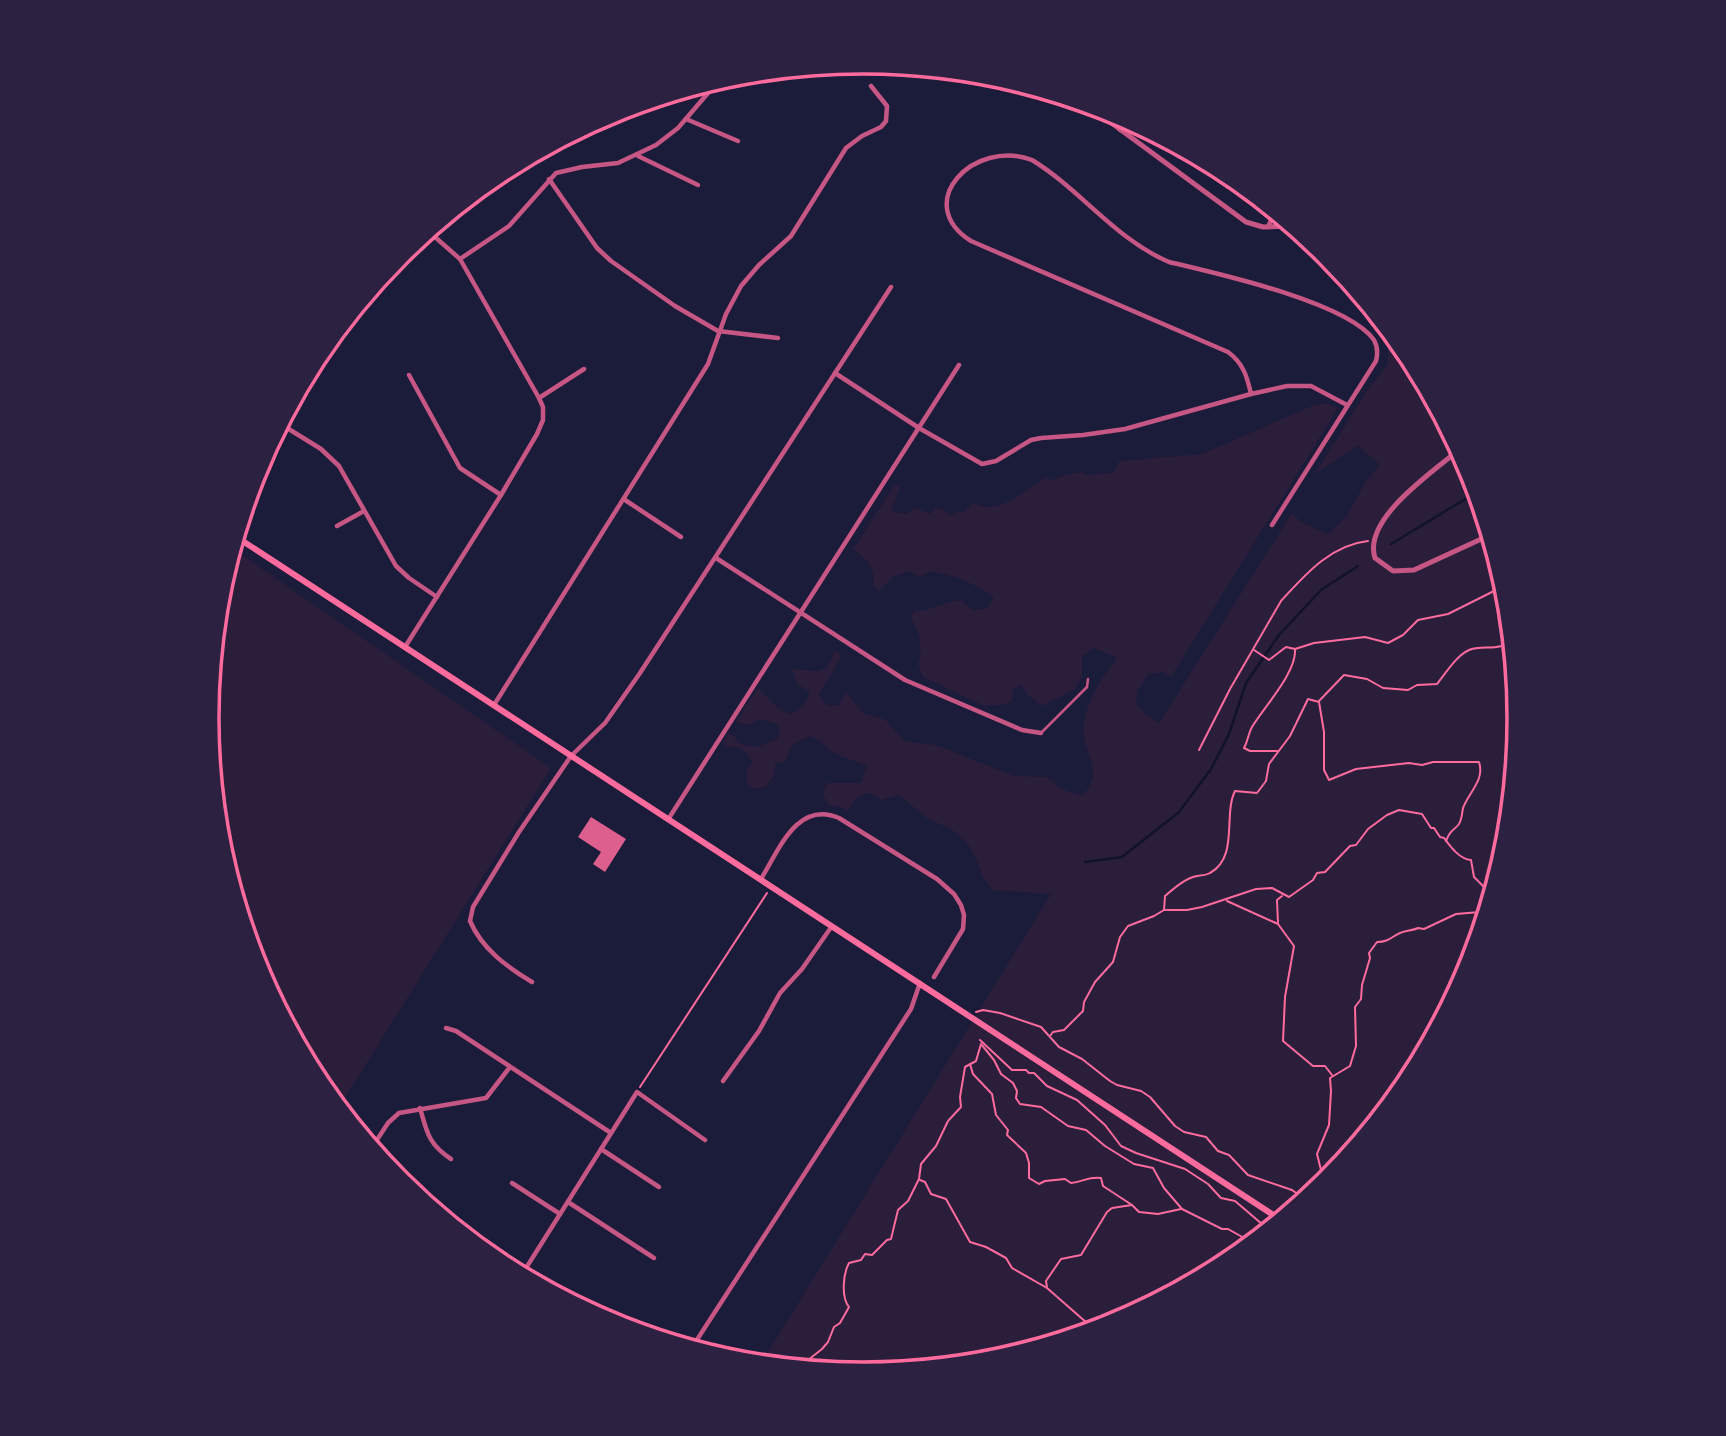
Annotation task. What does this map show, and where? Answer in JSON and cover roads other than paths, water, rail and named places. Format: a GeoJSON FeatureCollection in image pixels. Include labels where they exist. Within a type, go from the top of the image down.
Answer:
{"type":"FeatureCollection","features":[{"type":"Feature","properties":{"kind":"main road"},"geometry":{"type":"LineString","coordinates":[[243,541],[1273,1215]]}},
{"type":"Feature","properties":{"kind":"street"},"geometry":{"type":"LineString","coordinates":[[494,705],[708,365],[714,353],[718,331],[741,286],[791,236],[846,148],[881,127],[886,121],[887,106],[870,86]]}},
{"type":"Feature","properties":{"kind":"street"},"geometry":{"type":"LineString","coordinates":[[460,259],[509,226],[549,179],[567,169],[606,166],[656,145],[687,118],[709,92]]}},
{"type":"Feature","properties":{"kind":"street"},"geometry":{"type":"LineString","coordinates":[[687,118],[738,141]]}},
{"type":"Feature","properties":{"kind":"street"},"geometry":{"type":"LineString","coordinates":[[1112,124],[1246,222],[1280,227]]}},
{"type":"Feature","properties":{"kind":"street"},"geometry":{"type":"LineString","coordinates":[[637,155],[698,185]]}},
{"type":"Feature","properties":{"kind":"street"},"geometry":{"type":"LineString","coordinates":[[1251,394],[1246,372],[1228,352],[960,234],[949,217],[948,204],[950,190],[957,177],[968,166],[983,159],[1012,155],[1032,160],[1111,226],[1154,256],[1262,285],[1312,303],[1366,332],[1377,348],[1376,361],[1272,525]]}},
{"type":"Feature","properties":{"kind":"street"},"geometry":{"type":"LineString","coordinates":[[549,179],[590,239],[611,261],[681,310],[718,331],[778,338]]}},
{"type":"Feature","properties":{"kind":"street"},"geometry":{"type":"LineString","coordinates":[[1268,227],[1271,220]]}},
{"type":"Feature","properties":{"kind":"street"},"geometry":{"type":"LineString","coordinates":[[405,647],[537,434],[543,407],[460,259],[434,236]]}},
{"type":"Feature","properties":{"kind":"street"},"geometry":{"type":"LineString","coordinates":[[532,982],[491,952],[472,926],[470,915],[479,897],[571,755],[605,723],[716,558],[891,287]]}},
{"type":"Feature","properties":{"kind":"street"},"geometry":{"type":"LineString","coordinates":[[669,818],[960,365]]}},
{"type":"Feature","properties":{"kind":"street"},"geometry":{"type":"LineString","coordinates":[[539,398],[584,369]]}},
{"type":"Feature","properties":{"kind":"street"},"geometry":{"type":"LineString","coordinates":[[835,373],[975,461],[990,463],[1031,440],[1125,429],[1287,386],[1311,386],[1347,405]]}},
{"type":"Feature","properties":{"kind":"street"},"geometry":{"type":"LineString","coordinates":[[409,375],[460,468],[501,495]]}},
{"type":"Feature","properties":{"kind":"street"},"geometry":{"type":"LineString","coordinates":[[287,429],[331,457],[339,466],[396,566],[437,597]]}},
{"type":"Feature","properties":{"kind":"street"},"geometry":{"type":"LineString","coordinates":[[1451,456],[1397,503],[1382,520],[1374,539],[1375,558],[1393,571],[1415,570],[1482,539]]}},
{"type":"Feature","properties":{"kind":"street"},"geometry":{"type":"LineString","coordinates":[[625,500],[681,537]]}},
{"type":"Feature","properties":{"kind":"street"},"geometry":{"type":"LineString","coordinates":[[337,526],[365,511]]}},
{"type":"Feature","properties":{"kind":"street"},"geometry":{"type":"LineString","coordinates":[[716,558],[905,680],[1022,730],[1041,733]]}},
{"type":"Feature","properties":{"kind":"street"},"geometry":{"type":"LineString","coordinates":[[761,878],[798,822],[811,815],[824,813],[839,818],[937,879],[954,894],[961,905],[963,929],[934,977]]}},
{"type":"Feature","properties":{"kind":"street"},"geometry":{"type":"LineString","coordinates":[[723,1081],[758,1031],[780,993],[802,969],[832,926]]}},
{"type":"Feature","properties":{"kind":"street"},"geometry":{"type":"LineString","coordinates":[[696,1341],[911,1009],[920,984]]}},
{"type":"Feature","properties":{"kind":"street"},"geometry":{"type":"LineString","coordinates":[[446,1028],[456,1031],[611,1133]]}},
{"type":"Feature","properties":{"kind":"street"},"geometry":{"type":"LineString","coordinates":[[377,1141],[399,1113],[486,1098],[510,1066]]}},
{"type":"Feature","properties":{"kind":"street"},"geometry":{"type":"LineString","coordinates":[[527,1267],[636,1092],[705,1140]]}},
{"type":"Feature","properties":{"kind":"street"},"geometry":{"type":"LineString","coordinates":[[420,1108],[430,1141],[451,1159]]}},
{"type":"Feature","properties":{"kind":"street"},"geometry":{"type":"LineString","coordinates":[[601,1149],[659,1187]]}},
{"type":"Feature","properties":{"kind":"street"},"geometry":{"type":"LineString","coordinates":[[512,1183],[560,1214]]}},
{"type":"Feature","properties":{"kind":"street"},"geometry":{"type":"LineString","coordinates":[[568,1202],[654,1258]]}},
{"type":"Feature","properties":{"kind":"lane"},"geometry":{"type":"LineString","coordinates":[[1041,733],[1087,687],[1088,679]]}},
{"type":"Feature","properties":{"kind":"waterway"},"geometry":{"type":"LineString","coordinates":[[1391,544],[1468,497]]}},
{"type":"Feature","properties":{"kind":"waterway"},"geometry":{"type":"LineString","coordinates":[[1085,862],[1122,857],[1179,812],[1211,769],[1229,734],[1246,683],[1279,635],[1321,590],[1358,566]]}}]}
